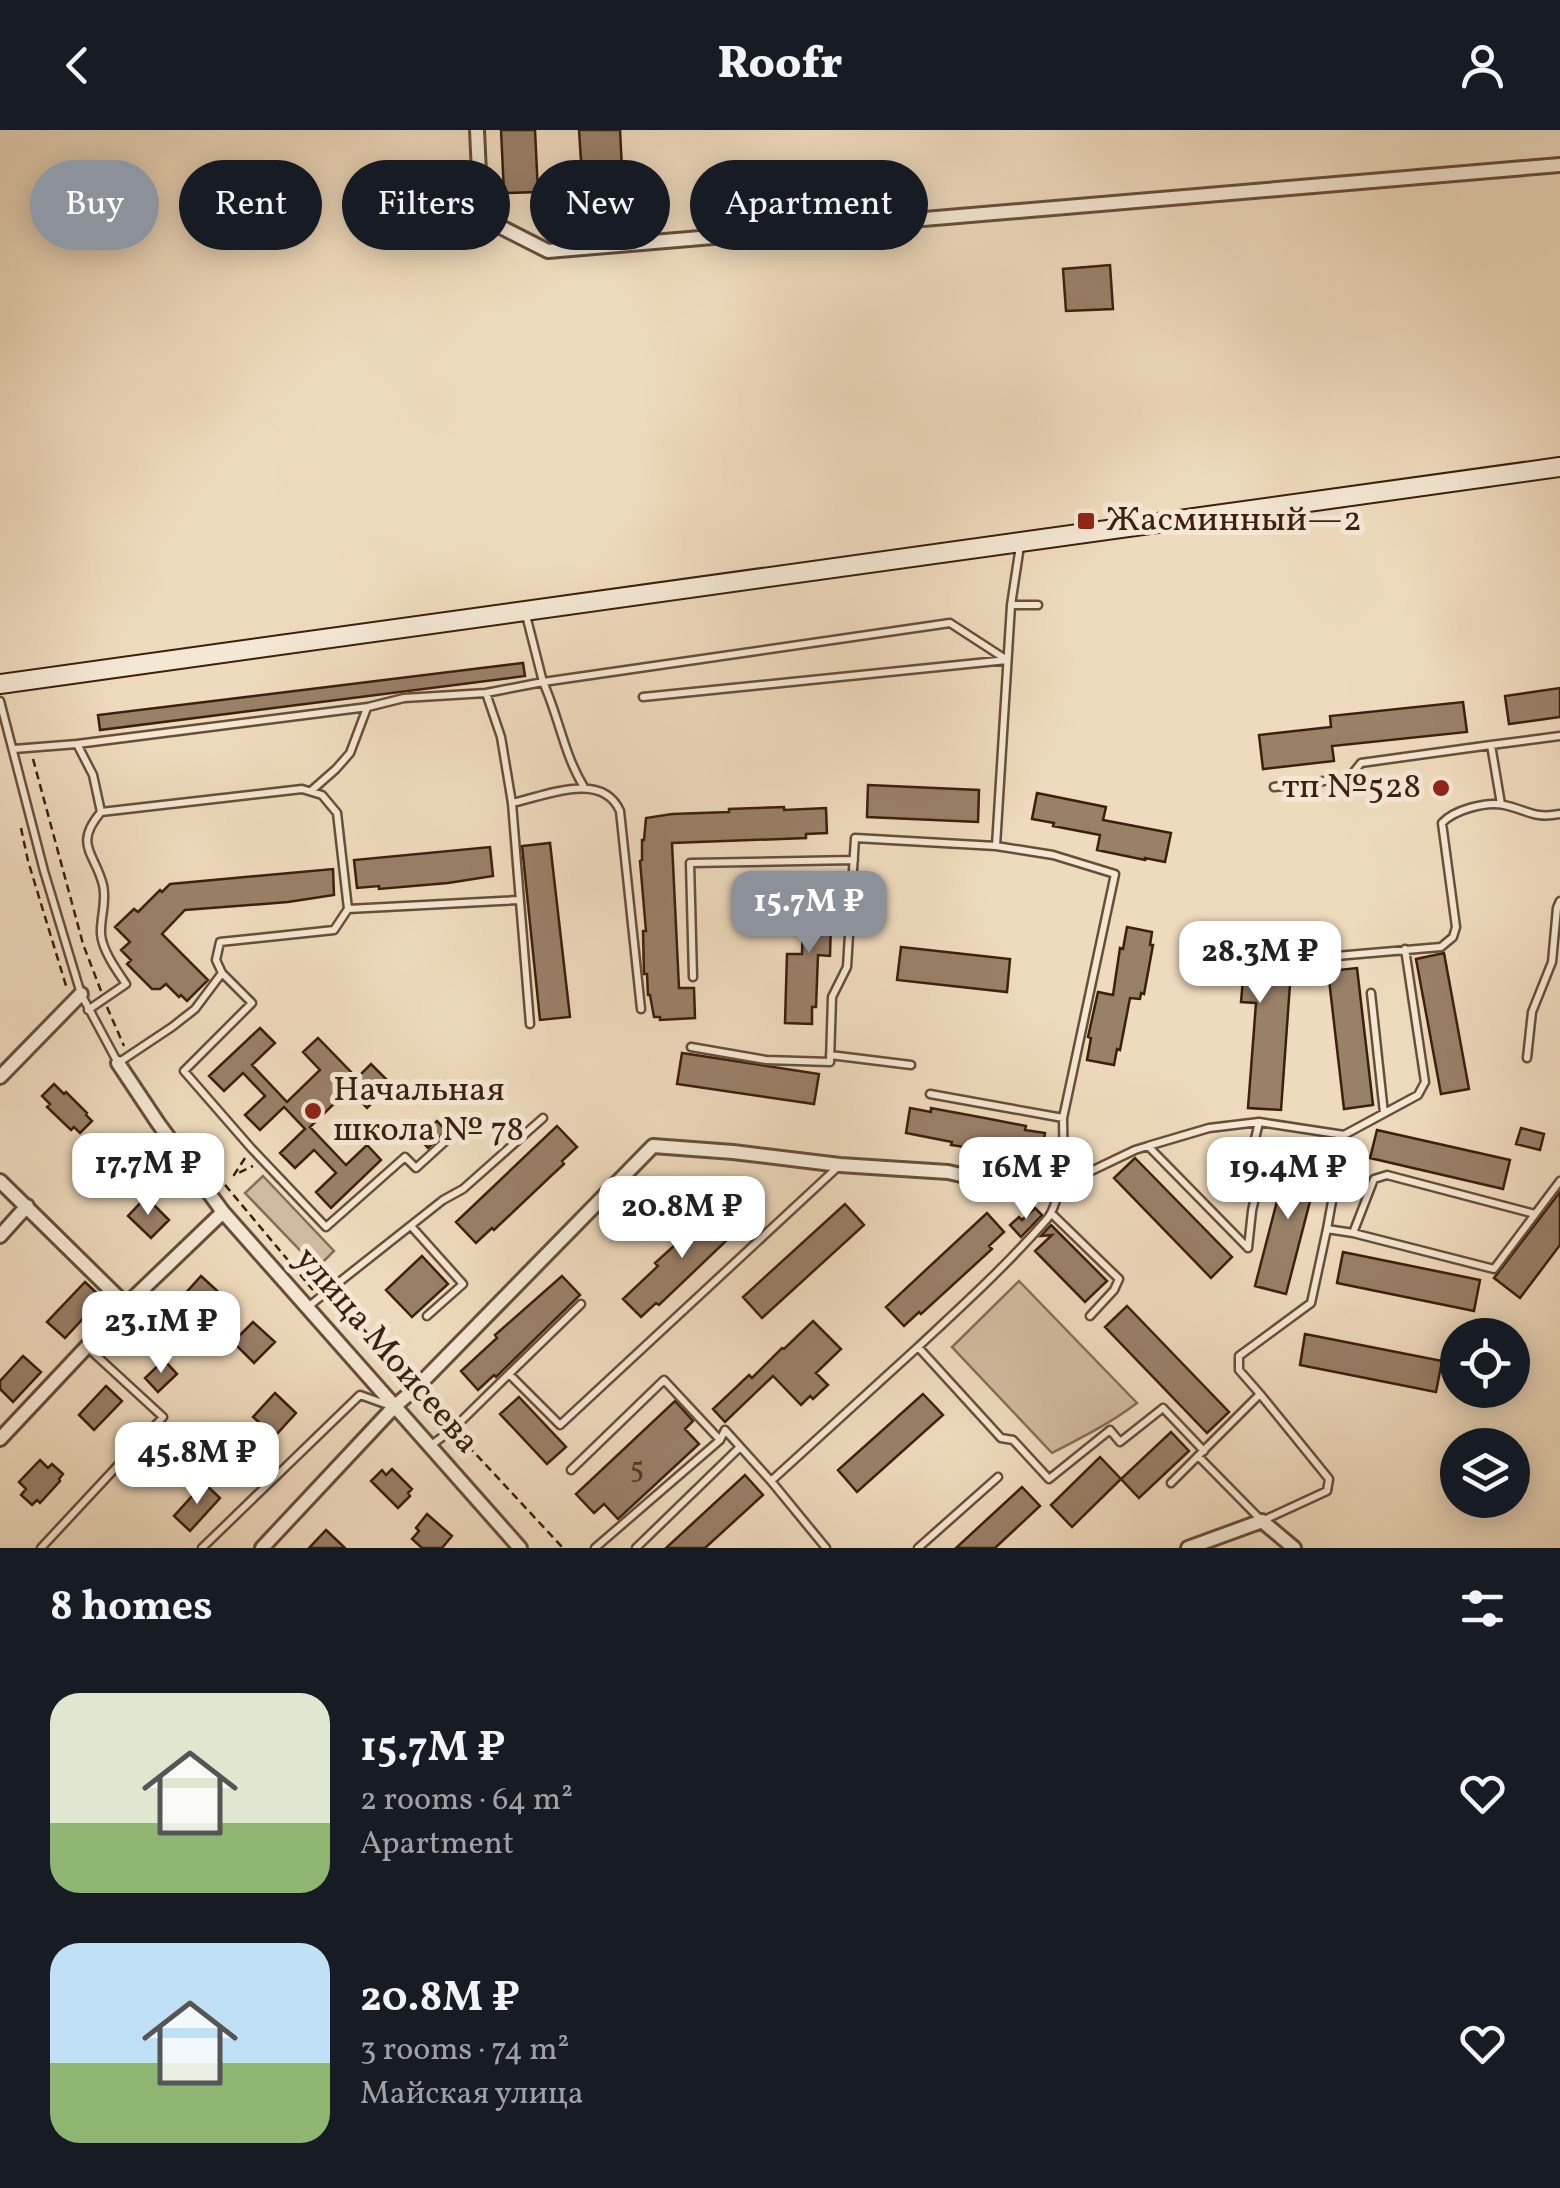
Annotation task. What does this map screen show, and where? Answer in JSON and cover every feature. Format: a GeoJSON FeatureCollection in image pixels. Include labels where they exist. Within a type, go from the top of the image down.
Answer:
{"type":"FeatureCollection","features":[{"type":"Feature","properties":{"kind":"main road"},"geometry":{"type":"LineString","coordinates":[[0,684],[1560,466]]}},
{"type":"Feature","properties":{"kind":"street"},"geometry":{"type":"LineString","coordinates":[[477,130],[481,218],[548,252],[1560,165]]}},
{"type":"Feature","properties":{"kind":"street"},"geometry":{"type":"LineString","coordinates":[[0,1076],[81,994]]}},
{"type":"Feature","properties":{"kind":"street","name":"улица Моисеева"},"geometry":{"type":"LineString","coordinates":[[118,1063],[224,1212],[520,1548]]}},
{"type":"Feature","properties":{"kind":"street"},"geometry":{"type":"LineString","coordinates":[[262,1548],[394,1407],[653,1146],[948,1172],[1009,1186],[1061,1188]]}},
{"type":"Feature","properties":{"kind":"street"},"geometry":{"type":"LineString","coordinates":[[0,1181],[126,1305]]}},
{"type":"Feature","properties":{"kind":"street"},"geometry":{"type":"LineString","coordinates":[[0,1236],[28,1206]]}},
{"type":"Feature","properties":{"kind":"street"},"geometry":{"type":"LineString","coordinates":[[0,1439],[126,1305],[224,1212]]}},
{"type":"Feature","properties":{"kind":"street"},"geometry":{"type":"LineString","coordinates":[[1188,1548],[1262,1521],[1294,1548]]}},
{"type":"Feature","properties":{"kind":"lane"},"geometry":{"type":"LineString","coordinates":[[996,846],[1011,604],[1021,540]]}},
{"type":"Feature","properties":{"kind":"lane"},"geometry":{"type":"LineString","coordinates":[[1011,604],[1038,604]]}},
{"type":"Feature","properties":{"kind":"lane"},"geometry":{"type":"LineString","coordinates":[[524,609],[542,682],[574,772],[584,788]]}},
{"type":"Feature","properties":{"kind":"lane"},"geometry":{"type":"LineString","coordinates":[[14,749],[368,707],[404,698],[486,693],[950,622],[1007,660]]}},
{"type":"Feature","properties":{"kind":"lane"},"geometry":{"type":"LineString","coordinates":[[643,698],[1007,660]]}},
{"type":"Feature","properties":{"kind":"lane"},"geometry":{"type":"LineString","coordinates":[[486,693],[501,736],[512,803],[530,1024]]}},
{"type":"Feature","properties":{"kind":"lane","name":"улица Моисеева"},"geometry":{"type":"LineString","coordinates":[[0,701],[81,994],[118,1063]]}},
{"type":"Feature","properties":{"kind":"lane"},"geometry":{"type":"LineString","coordinates":[[311,792],[350,752],[368,707]]}},
{"type":"Feature","properties":{"kind":"lane"},"geometry":{"type":"LineString","coordinates":[[1274,788],[1350,778],[1362,763],[1560,736]]}},
{"type":"Feature","properties":{"kind":"lane"},"geometry":{"type":"LineString","coordinates":[[77,744],[93,774],[101,812]]}},
{"type":"Feature","properties":{"kind":"lane"},"geometry":{"type":"LineString","coordinates":[[1491,745],[1502,804]]}},
{"type":"Feature","properties":{"kind":"lane"},"geometry":{"type":"LineString","coordinates":[[512,803],[584,788],[606,792],[615,800],[620,811],[641,1009]]}},
{"type":"Feature","properties":{"kind":"lane"},"geometry":{"type":"LineString","coordinates":[[88,1010],[126,984],[101,936],[103,884],[87,845],[89,826],[101,812],[302,789],[322,795],[337,812],[348,909],[334,930],[220,942],[216,960],[222,973],[252,1003],[184,1071],[326,1228],[405,1157],[416,1168],[452,1136]]}},
{"type":"Feature","properties":{"kind":"lane"},"geometry":{"type":"LineString","coordinates":[[1336,956],[1442,947],[1453,937],[1456,926],[1442,823],[1450,815],[1502,804],[1542,817],[1560,814]]}},
{"type":"Feature","properties":{"kind":"lane"},"geometry":{"type":"LineString","coordinates":[[691,1046],[766,1060],[830,1062],[832,997],[847,967],[855,838],[996,846],[1052,855],[1115,874],[1064,1118],[1061,1188],[1052,1214],[1004,1267],[771,1481]]}},
{"type":"Feature","properties":{"kind":"lane"},"geometry":{"type":"LineString","coordinates":[[693,978],[690,864],[854,860]]}},
{"type":"Feature","properties":{"kind":"lane"},"geometry":{"type":"LineString","coordinates":[[348,909],[518,900]]}},
{"type":"Feature","properties":{"kind":"lane"},"geometry":{"type":"LineString","coordinates":[[1528,1058],[1532,1012],[1552,962],[1560,902]]}},
{"type":"Feature","properties":{"kind":"lane"},"geometry":{"type":"LineString","coordinates":[[1061,1188],[1134,1150],[1210,1128],[1259,1122],[1344,1136],[1418,1095],[1425,1082],[1405,949]]}},
{"type":"Feature","properties":{"kind":"lane"},"geometry":{"type":"LineString","coordinates":[[118,1063],[196,1008],[222,973]]}},
{"type":"Feature","properties":{"kind":"lane"},"geometry":{"type":"LineString","coordinates":[[1371,994],[1384,1113]]}},
{"type":"Feature","properties":{"kind":"lane"},"geometry":{"type":"LineString","coordinates":[[830,1054],[911,1065]]}},
{"type":"Feature","properties":{"kind":"lane"},"geometry":{"type":"LineString","coordinates":[[930,1094],[1064,1118]]}},
{"type":"Feature","properties":{"kind":"lane"},"geometry":{"type":"LineString","coordinates":[[308,1306],[443,1200],[464,1189],[542,1118]]}},
{"type":"Feature","properties":{"kind":"lane"},"geometry":{"type":"LineString","coordinates":[[1148,1146],[1248,1248],[1263,1162],[1256,1139],[1259,1122]]}},
{"type":"Feature","properties":{"kind":"lane"},"geometry":{"type":"LineString","coordinates":[[918,1346],[1000,1438],[1013,1440],[1049,1479],[1110,1430],[1120,1442],[1163,1408],[1262,1521],[1326,1491],[1329,1479],[1239,1370],[1239,1356],[1311,1304],[1344,1136]]}},
{"type":"Feature","properties":{"kind":"lane"},"geometry":{"type":"LineString","coordinates":[[510,1374],[560,1425],[840,1165]]}},
{"type":"Feature","properties":{"kind":"lane"},"geometry":{"type":"LineString","coordinates":[[1354,1233],[1374,1179],[1386,1175],[1535,1214]]}},
{"type":"Feature","properties":{"kind":"lane"},"geometry":{"type":"LineString","coordinates":[[1327,1229],[1494,1269],[1560,1181]]}},
{"type":"Feature","properties":{"kind":"lane"},"geometry":{"type":"LineString","coordinates":[[1052,1214],[1119,1279],[1090,1316]]}},
{"type":"Feature","properties":{"kind":"lane"},"geometry":{"type":"LineString","coordinates":[[411,1226],[463,1284],[427,1316]]}},
{"type":"Feature","properties":{"kind":"lane"},"geometry":{"type":"LineString","coordinates":[[430,1446],[581,1304]]}},
{"type":"Feature","properties":{"kind":"lane"},"geometry":{"type":"LineString","coordinates":[[42,1548],[163,1417],[88,1348]]}},
{"type":"Feature","properties":{"kind":"lane"},"geometry":{"type":"LineString","coordinates":[[570,1470],[664,1380],[720,1440]]}},
{"type":"Feature","properties":{"kind":"lane"},"geometry":{"type":"LineString","coordinates":[[1171,1483],[1260,1394]]}},
{"type":"Feature","properties":{"kind":"lane"},"geometry":{"type":"LineString","coordinates":[[202,1548],[360,1395],[394,1407]]}},
{"type":"Feature","properties":{"kind":"lane"},"geometry":{"type":"LineString","coordinates":[[595,1548],[720,1440],[724,1430],[826,1548]]}},
{"type":"Feature","properties":{"kind":"lane"},"geometry":{"type":"LineString","coordinates":[[636,1548],[740,1447]]}},
{"type":"Feature","properties":{"kind":"lane"},"geometry":{"type":"LineString","coordinates":[[918,1548],[998,1477]]}},
{"type":"Feature","properties":{"kind":"path"},"geometry":{"type":"LineString","coordinates":[[32,757],[83,944],[119,1034]]}},
{"type":"Feature","properties":{"kind":"path"},"geometry":{"type":"LineString","coordinates":[[234,1175],[251,1148]]}},
{"type":"Feature","properties":{"kind":"path"},"geometry":{"type":"LineString","coordinates":[[199,1154],[311,1289],[334,1298],[563,1548]]}},
{"type":"Feature","properties":{"kind":"path"},"geometry":{"type":"LineString","coordinates":[[223,1183],[264,1160]]}},
{"type":"Feature","properties":{"kind":"shaded area"},"geometry":{"type":"Polygon","coordinates":[[[263,1176],[334,1251],[317,1268],[245,1193],[263,1176]]]}},
{"type":"Feature","properties":{"kind":"shaded area"},"geometry":{"type":"Polygon","coordinates":[[[1019,1281],[1137,1403],[1052,1453],[952,1347],[1019,1281]]]}},
{"type":"Feature","properties":{"kind":"building"},"geometry":{"type":"Polygon","coordinates":[[[501,130],[535,130],[536,160],[530,160],[530,192],[510,193],[510,160],[502,160],[501,130]]]}},
{"type":"Feature","properties":{"kind":"building"},"geometry":{"type":"Polygon","coordinates":[[[579,130],[620,130],[622,160],[581,160],[579,130]]]}},
{"type":"Feature","properties":{"kind":"building"},"geometry":{"type":"Polygon","coordinates":[[[1110,265],[1113,309],[1066,311],[1063,269],[1110,265]]]}},
{"type":"Feature","properties":{"kind":"building"},"geometry":{"type":"Polygon","coordinates":[[[523,663],[525,676],[100,730],[98,715],[523,663]]]}},
{"type":"Feature","properties":{"kind":"building"},"geometry":{"type":"Polygon","coordinates":[[[1560,688],[1560,717],[1509,724],[1505,696],[1560,688]]]}},
{"type":"Feature","properties":{"kind":"building"},"geometry":{"type":"Polygon","coordinates":[[[1463,702],[1467,732],[1332,746],[1334,761],[1263,769],[1259,735],[1331,727],[1330,716],[1463,702]]]}},
{"type":"Feature","properties":{"kind":"building"},"geometry":{"type":"Polygon","coordinates":[[[868,785],[979,790],[978,822],[867,817],[868,785]]]}},
{"type":"Feature","properties":{"kind":"building"},"geometry":{"type":"Polygon","coordinates":[[[1037,793],[1106,807],[1103,820],[1171,833],[1165,862],[1097,850],[1100,835],[1032,819],[1037,793]]]}},
{"type":"Feature","properties":{"kind":"building"},"geometry":{"type":"Polygon","coordinates":[[[784,807],[826,808],[827,833],[806,834],[806,838],[672,843],[679,988],[694,988],[695,1018],[654,1017],[644,974],[646,931],[640,861],[646,818],[784,807]]]}},
{"type":"Feature","properties":{"kind":"building"},"geometry":{"type":"Polygon","coordinates":[[[550,843],[570,1017],[540,1020],[522,846],[550,843]]]}},
{"type":"Feature","properties":{"kind":"building"},"geometry":{"type":"Polygon","coordinates":[[[490,847],[493,876],[448,883],[357,888],[354,860],[490,847]]]}},
{"type":"Feature","properties":{"kind":"building"},"geometry":{"type":"Polygon","coordinates":[[[333,869],[334,895],[185,910],[162,934],[208,980],[187,1001],[166,984],[152,989],[127,964],[131,960],[121,950],[130,942],[115,927],[170,884],[333,869]]]}},
{"type":"Feature","properties":{"kind":"building"},"geometry":{"type":"Polygon","coordinates":[[[804,886],[832,887],[830,956],[818,955],[812,1024],[785,1023],[787,954],[802,954],[804,886]]]}},
{"type":"Feature","properties":{"kind":"building"},"geometry":{"type":"Polygon","coordinates":[[[1127,927],[1152,932],[1144,994],[1140,999],[1130,998],[1114,1065],[1087,1060],[1098,992],[1113,995],[1127,927]]]}},
{"type":"Feature","properties":{"kind":"building"},"geometry":{"type":"Polygon","coordinates":[[[1209,936],[1293,942],[1281,1110],[1248,1108],[1256,1003],[1241,1002],[1243,979],[1206,976],[1209,936]]]}},
{"type":"Feature","properties":{"kind":"building"},"geometry":{"type":"Polygon","coordinates":[[[901,947],[1010,959],[1007,992],[897,980],[901,947]]]}},
{"type":"Feature","properties":{"kind":"building"},"geometry":{"type":"Polygon","coordinates":[[[1444,953],[1469,1089],[1441,1094],[1416,959],[1444,953]]]}},
{"type":"Feature","properties":{"kind":"building"},"geometry":{"type":"Polygon","coordinates":[[[1357,968],[1373,1105],[1344,1109],[1328,971],[1357,968]]]}},
{"type":"Feature","properties":{"kind":"building"},"geometry":{"type":"Polygon","coordinates":[[[260,1028],[275,1043],[252,1065],[287,1102],[320,1070],[303,1052],[318,1038],[357,1078],[371,1064],[391,1084],[367,1108],[349,1089],[310,1127],[346,1165],[367,1145],[381,1160],[331,1208],[316,1192],[336,1173],[314,1150],[295,1168],[280,1153],[305,1129],[284,1107],[260,1130],[245,1115],[265,1096],[243,1073],[224,1091],[209,1076],[260,1028]]]}},
{"type":"Feature","properties":{"kind":"building"},"geometry":{"type":"Polygon","coordinates":[[[682,1053],[819,1074],[814,1104],[677,1084],[682,1053]]]}},
{"type":"Feature","properties":{"kind":"building"},"geometry":{"type":"Polygon","coordinates":[[[54,1084],[92,1121],[80,1133],[74,1127],[71,1130],[47,1107],[50,1104],[42,1096],[54,1084]]]}},
{"type":"Feature","properties":{"kind":"building"},"geometry":{"type":"Polygon","coordinates":[[[910,1108],[931,1112],[931,1108],[1045,1133],[1041,1158],[951,1145],[952,1142],[906,1133],[910,1108]]]}},
{"type":"Feature","properties":{"kind":"building"},"geometry":{"type":"Polygon","coordinates":[[[437,1121],[446,1131],[428,1148],[419,1138],[437,1121]]]}},
{"type":"Feature","properties":{"kind":"building"},"geometry":{"type":"Polygon","coordinates":[[[557,1126],[577,1147],[562,1161],[564,1164],[476,1243],[456,1222],[557,1126]]]}},
{"type":"Feature","properties":{"kind":"building"},"geometry":{"type":"Polygon","coordinates":[[[1521,1128],[1544,1134],[1540,1150],[1516,1144],[1521,1128]]]}},
{"type":"Feature","properties":{"kind":"building"},"geometry":{"type":"Polygon","coordinates":[[[1377,1130],[1510,1160],[1503,1189],[1370,1158],[1377,1130]]]}},
{"type":"Feature","properties":{"kind":"building"},"geometry":{"type":"Polygon","coordinates":[[[104,1142],[127,1163],[106,1186],[84,1165],[104,1142]]]}},
{"type":"Feature","properties":{"kind":"building"},"geometry":{"type":"Polygon","coordinates":[[[1290,1151],[1321,1159],[1286,1294],[1255,1286],[1290,1151]]]}},
{"type":"Feature","properties":{"kind":"building"},"geometry":{"type":"Polygon","coordinates":[[[1135,1158],[1232,1257],[1211,1278],[1114,1178],[1135,1158]]]}},
{"type":"Feature","properties":{"kind":"building"},"geometry":{"type":"Polygon","coordinates":[[[1560,1192],[1560,1245],[1520,1298],[1494,1278],[1560,1192]]]}},
{"type":"Feature","properties":{"kind":"building"},"geometry":{"type":"Polygon","coordinates":[[[146,1197],[169,1220],[151,1238],[128,1216],[146,1197]]]}},
{"type":"Feature","properties":{"kind":"building"},"geometry":{"type":"Polygon","coordinates":[[[724,1204],[741,1222],[659,1305],[656,1303],[641,1317],[623,1299],[658,1266],[655,1263],[724,1204]]]}},
{"type":"Feature","properties":{"kind":"building"},"geometry":{"type":"Polygon","coordinates":[[[845,1204],[864,1225],[762,1318],[743,1297],[845,1204]]]}},
{"type":"Feature","properties":{"kind":"building"},"geometry":{"type":"Polygon","coordinates":[[[1035,1208],[1042,1215],[1021,1237],[1010,1225],[1035,1208]]]}},
{"type":"Feature","properties":{"kind":"building"},"geometry":{"type":"Polygon","coordinates":[[[987,1213],[1004,1232],[989,1246],[992,1249],[904,1326],[886,1307],[987,1213]]]}},
{"type":"Feature","properties":{"kind":"building"},"geometry":{"type":"Polygon","coordinates":[[[1051,1225],[1107,1281],[1085,1302],[1035,1251],[1052,1235],[1041,1236],[1051,1225]]]}},
{"type":"Feature","properties":{"kind":"building"},"geometry":{"type":"Polygon","coordinates":[[[1343,1252],[1480,1280],[1474,1311],[1337,1283],[1343,1252]]]}},
{"type":"Feature","properties":{"kind":"building"},"geometry":{"type":"Polygon","coordinates":[[[422,1256],[448,1284],[412,1317],[386,1290],[422,1256]]]}},
{"type":"Feature","properties":{"kind":"building"},"geometry":{"type":"Polygon","coordinates":[[[201,1276],[225,1298],[207,1316],[184,1295],[201,1276]]]}},
{"type":"Feature","properties":{"kind":"building"},"geometry":{"type":"Polygon","coordinates":[[[562,1276],[580,1295],[478,1390],[461,1371],[562,1276]]]}},
{"type":"Feature","properties":{"kind":"building"},"geometry":{"type":"Polygon","coordinates":[[[85,1282],[102,1298],[65,1338],[47,1322],[85,1282]]]}},
{"type":"Feature","properties":{"kind":"building"},"geometry":{"type":"Polygon","coordinates":[[[1127,1306],[1229,1412],[1207,1433],[1105,1327],[1127,1306]]]}},
{"type":"Feature","properties":{"kind":"building"},"geometry":{"type":"Polygon","coordinates":[[[813,1321],[841,1349],[816,1373],[828,1385],[801,1405],[773,1376],[725,1422],[713,1409],[813,1321]]]}},
{"type":"Feature","properties":{"kind":"building"},"geometry":{"type":"Polygon","coordinates":[[[253,1322],[275,1342],[254,1363],[233,1342],[253,1322]]]}},
{"type":"Feature","properties":{"kind":"building"},"geometry":{"type":"Polygon","coordinates":[[[1305,1334],[1440,1361],[1440,1371],[1436,1392],[1300,1365],[1305,1334]]]}},
{"type":"Feature","properties":{"kind":"building"},"geometry":{"type":"Polygon","coordinates":[[[23,1356],[41,1372],[13,1402],[0,1389],[0,1381],[23,1356]]]}},
{"type":"Feature","properties":{"kind":"building"},"geometry":{"type":"Polygon","coordinates":[[[164,1360],[177,1374],[158,1392],[145,1378],[164,1360]]]}},
{"type":"Feature","properties":{"kind":"building"},"geometry":{"type":"Polygon","coordinates":[[[106,1386],[122,1401],[94,1430],[79,1415],[106,1386]]]}},
{"type":"Feature","properties":{"kind":"building"},"geometry":{"type":"Polygon","coordinates":[[[275,1393],[296,1413],[275,1436],[253,1417],[275,1393]]]}},
{"type":"Feature","properties":{"kind":"building"},"geometry":{"type":"Polygon","coordinates":[[[923,1394],[943,1415],[857,1492],[838,1470],[923,1394]]]}},
{"type":"Feature","properties":{"kind":"building"},"geometry":{"type":"Polygon","coordinates":[[[519,1397],[566,1447],[547,1464],[500,1414],[519,1397]]]}},
{"type":"Feature","properties":{"kind":"building"},"geometry":{"type":"Polygon","coordinates":[[[675,1401],[693,1421],[685,1429],[699,1444],[618,1519],[604,1504],[594,1513],[576,1494],[675,1401]]]}},
{"type":"Feature","properties":{"kind":"building"},"geometry":{"type":"Polygon","coordinates":[[[1171,1432],[1189,1451],[1139,1498],[1121,1479],[1171,1432]]]}},
{"type":"Feature","properties":{"kind":"building"},"geometry":{"type":"Polygon","coordinates":[[[1100,1457],[1121,1479],[1072,1527],[1051,1505],[1100,1457]]]}},
{"type":"Feature","properties":{"kind":"building"},"geometry":{"type":"Polygon","coordinates":[[[40,1460],[63,1474],[40,1503],[37,1500],[32,1505],[21,1495],[26,1489],[19,1482],[40,1460]]]}},
{"type":"Feature","properties":{"kind":"building"},"geometry":{"type":"Polygon","coordinates":[[[392,1469],[412,1489],[398,1508],[371,1481],[382,1470],[386,1475],[392,1469]]]}},
{"type":"Feature","properties":{"kind":"building"},"geometry":{"type":"Polygon","coordinates":[[[745,1475],[763,1495],[705,1548],[666,1548],[745,1475]]]}},
{"type":"Feature","properties":{"kind":"building"},"geometry":{"type":"Polygon","coordinates":[[[204,1483],[220,1498],[190,1531],[174,1516],[204,1483]]]}},
{"type":"Feature","properties":{"kind":"building"},"geometry":{"type":"Polygon","coordinates":[[[1022,1487],[1040,1506],[995,1548],[956,1548],[1022,1487]]]}},
{"type":"Feature","properties":{"kind":"building"},"geometry":{"type":"Polygon","coordinates":[[[427,1514],[452,1536],[442,1548],[422,1548],[412,1539],[427,1514]]]}},
{"type":"Feature","properties":{"kind":"building"},"geometry":{"type":"Polygon","coordinates":[[[326,1530],[345,1548],[309,1548],[326,1530]]]}},
{"type":"Feature","properties":{"kind":"place","name":"Жасминный—2"},"geometry":{"type":"Point","coordinates":[1086,521]}},
{"type":"Feature","properties":{"kind":"place","name":"тп №528"},"geometry":{"type":"Point","coordinates":[1441,788]}},
{"type":"Feature","properties":{"kind":"place","name":"Начальная школа № 78"},"geometry":{"type":"Point","coordinates":[313,1111]}}]}
